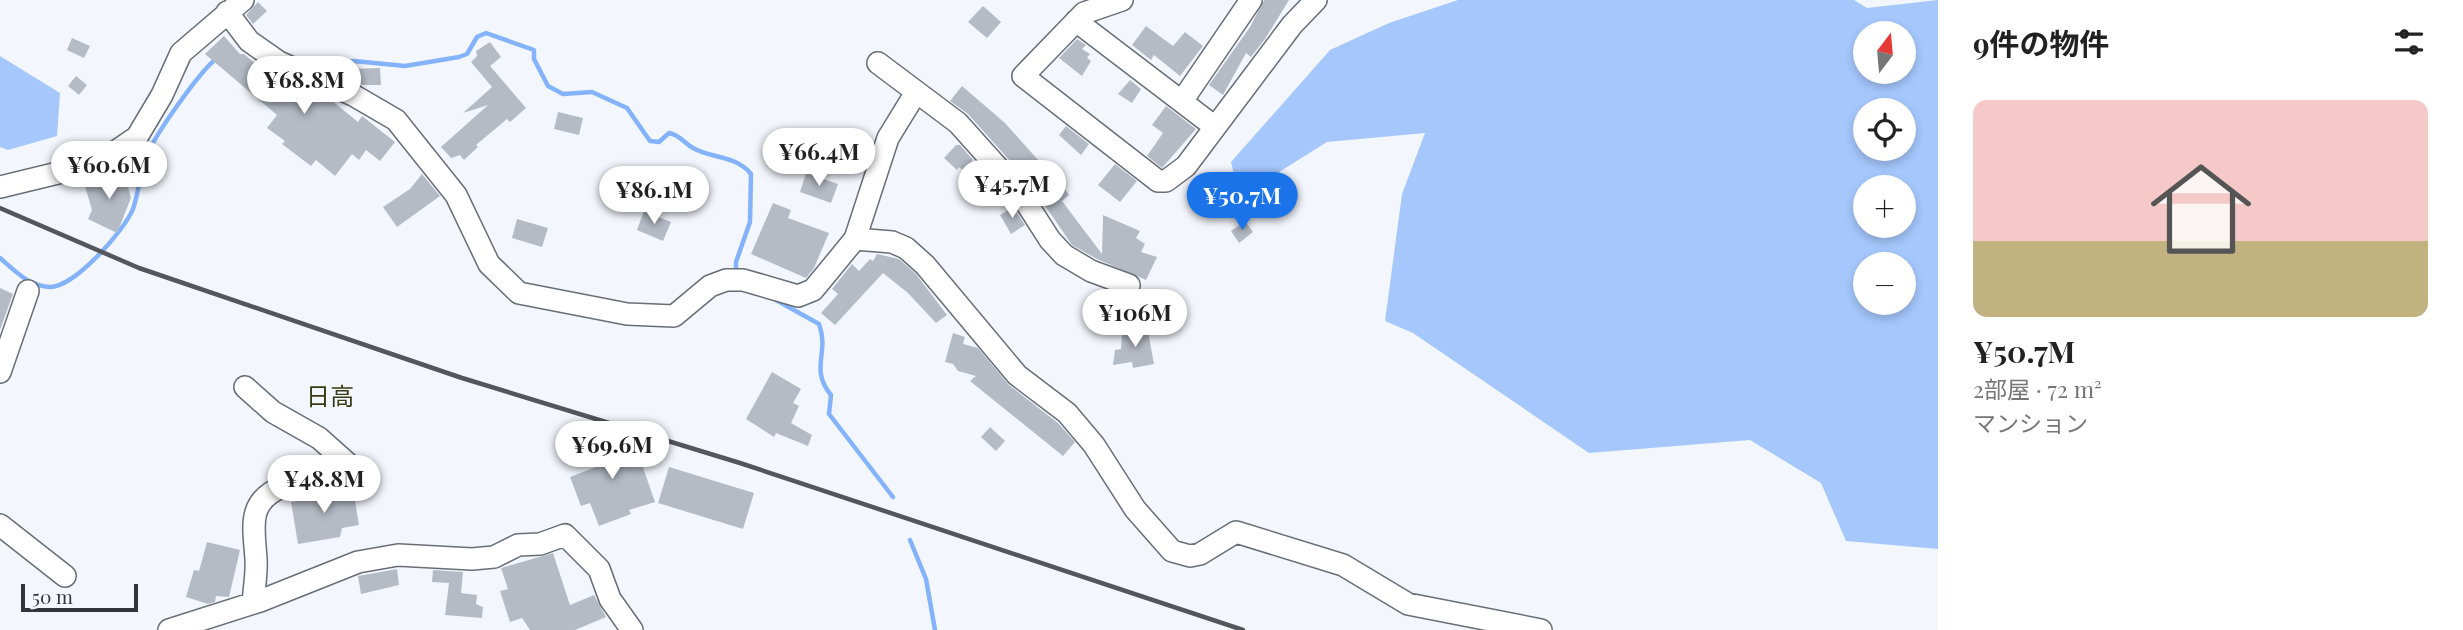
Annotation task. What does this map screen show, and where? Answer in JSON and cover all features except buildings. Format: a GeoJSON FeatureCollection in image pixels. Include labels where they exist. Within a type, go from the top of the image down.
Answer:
{"type":"FeatureCollection","features":[{"type":"Feature","properties":{"kind":"street"},"geometry":{"type":"LineString","coordinates":[[1122,0],[1084,13],[1023,76],[1157,181],[1166,181],[1186,166],[1292,24],[1316,0]]}},
{"type":"Feature","properties":{"kind":"street"},"geometry":{"type":"LineString","coordinates":[[1182,101],[1251,0]]}},
{"type":"Feature","properties":{"kind":"street"},"geometry":{"type":"LineString","coordinates":[[0,187],[99,163],[137,137],[162,95],[181,53],[239,21],[279,62],[353,95],[396,120],[456,195],[489,264],[519,293],[627,314],[674,316],[710,286],[734,280],[790,295],[804,296],[821,282],[855,239],[888,138],[915,94]]}},
{"type":"Feature","properties":{"kind":"street"},"geometry":{"type":"LineString","coordinates":[[1076,21],[1216,127]]}},
{"type":"Feature","properties":{"kind":"street"},"geometry":{"type":"LineString","coordinates":[[878,63],[915,94],[958,123],[1018,190],[1064,255],[1091,271],[1129,285]]}},
{"type":"Feature","properties":{"kind":"street"},"geometry":{"type":"LineString","coordinates":[[855,239],[892,242],[906,248],[925,265],[1017,375],[1067,413],[1094,445],[1135,509],[1172,551],[1190,556],[1200,554],[1236,532],[1343,565],[1408,604],[1541,630]]}},
{"type":"Feature","properties":{"kind":"street"},"geometry":{"type":"LineString","coordinates":[[0,372],[29,291]]}},
{"type":"Feature","properties":{"kind":"street"},"geometry":{"type":"LineString","coordinates":[[245,387],[273,412],[319,438],[355,470],[349,477],[286,485],[267,495],[256,510],[251,530],[256,560],[253,603]]}},
{"type":"Feature","properties":{"kind":"street"},"geometry":{"type":"LineString","coordinates":[[0,524],[65,576]]}},
{"type":"Feature","properties":{"kind":"street"},"geometry":{"type":"LineString","coordinates":[[169,630],[253,603],[358,562],[398,555],[472,559],[494,557],[518,545],[540,544],[565,535],[599,569],[610,599],[632,630]]}},
{"type":"Feature","properties":{"kind":"shaded area"},"geometry":{"type":"Polygon","coordinates":[[[1458,0],[1854,0],[1867,8],[1938,0],[1938,549],[1846,541],[1821,483],[1750,440],[1589,453],[1413,333],[1385,321],[1402,194],[1425,133],[1327,142],[1271,177],[1237,189],[1231,162],[1330,50],[1389,23],[1458,0]]]}},
{"type":"Feature","properties":{"kind":"shaded area"},"geometry":{"type":"Polygon","coordinates":[[[0,56],[60,93],[57,136],[8,150],[0,147],[0,56]]]}},
{"type":"Feature","properties":{"kind":"waterway"},"geometry":{"type":"LineString","coordinates":[[321,65],[354,61],[405,66],[459,57],[467,54],[477,37],[486,33],[534,50],[534,59],[548,86],[563,94],[592,92],[627,108],[650,141],[659,142],[669,133],[673,134],[700,151],[738,163],[751,174],[750,222],[736,262],[736,273]]}},
{"type":"Feature","properties":{"kind":"waterway"},"geometry":{"type":"LineString","coordinates":[[0,258],[28,281],[49,287],[71,279],[84,269],[109,244],[128,219],[145,160],[153,143],[190,88],[217,58]]}},
{"type":"Feature","properties":{"kind":"waterway"},"geometry":{"type":"LineString","coordinates":[[776,300],[819,324],[822,334],[821,377],[831,395],[829,414],[893,497]]}},
{"type":"Feature","properties":{"kind":"waterway"},"geometry":{"type":"LineString","coordinates":[[910,540],[926,579],[935,630]]}},
{"type":"Feature","properties":{"kind":"railway"},"geometry":{"type":"LineString","coordinates":[[0,208],[139,268],[462,378],[740,463],[1243,630]]}},
{"type":"Feature","properties":{"kind":"district","name":"日高"},"geometry":{"type":"Point","coordinates":[330,397]}}]}
